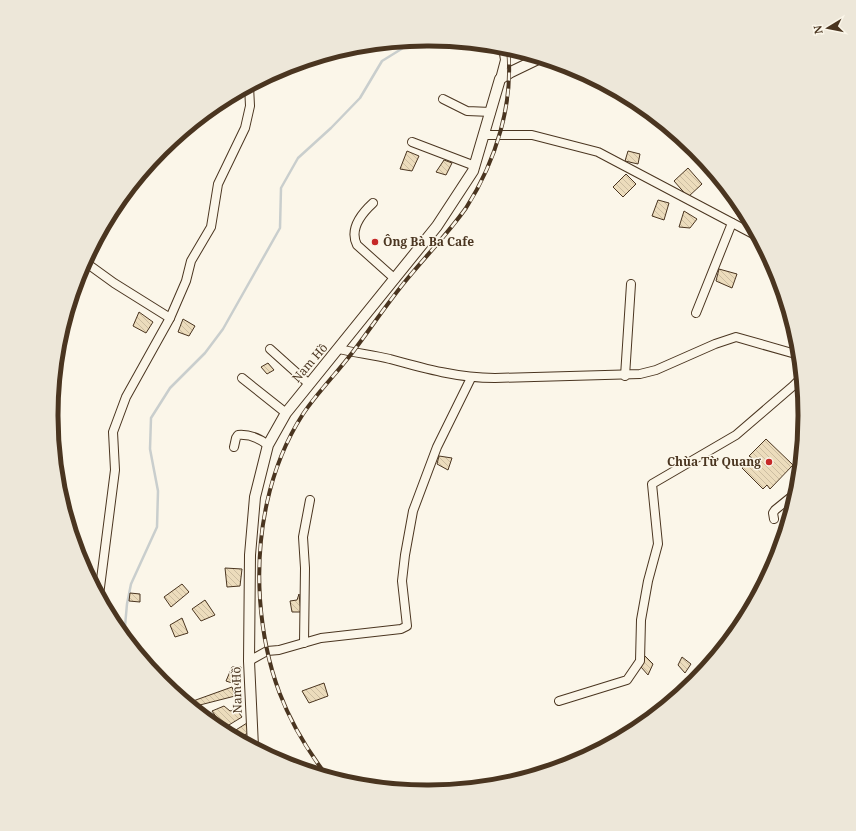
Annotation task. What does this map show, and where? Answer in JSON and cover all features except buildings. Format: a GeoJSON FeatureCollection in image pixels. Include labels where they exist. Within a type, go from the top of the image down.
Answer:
{"type":"FeatureCollection","features":[{"type":"Feature","properties":{"kind":"street"},"geometry":{"type":"LineString","coordinates":[[500,79],[505,60],[504,54]]}},
{"type":"Feature","properties":{"kind":"street"},"geometry":{"type":"LineString","coordinates":[[500,79],[533,62]]}},
{"type":"Feature","properties":{"kind":"street","name":"Nam Hồ"},"geometry":{"type":"LineString","coordinates":[[254,741],[249,661],[250,555],[255,497],[268,445],[286,413],[395,279],[457,199],[475,166],[492,112],[500,79]]}},
{"type":"Feature","properties":{"kind":"street"},"geometry":{"type":"LineString","coordinates":[[101,586],[115,470],[113,432],[126,397],[170,318],[186,281],[191,261],[211,226],[218,184],[246,128],[250,106],[250,92]]}},
{"type":"Feature","properties":{"kind":"street"},"geometry":{"type":"LineString","coordinates":[[443,99],[467,111],[492,112]]}},
{"type":"Feature","properties":{"kind":"street"},"geometry":{"type":"LineString","coordinates":[[485,135],[532,135],[598,152],[748,231]]}},
{"type":"Feature","properties":{"kind":"street"},"geometry":{"type":"LineString","coordinates":[[412,142],[475,166]]}},
{"type":"Feature","properties":{"kind":"street"},"geometry":{"type":"LineString","coordinates":[[373,203],[362,214],[356,223],[354,239],[357,245],[395,279]]}},
{"type":"Feature","properties":{"kind":"street"},"geometry":{"type":"LineString","coordinates":[[696,314],[732,223]]}},
{"type":"Feature","properties":{"kind":"street"},"geometry":{"type":"LineString","coordinates":[[91,266],[114,283],[170,318]]}},
{"type":"Feature","properties":{"kind":"street"},"geometry":{"type":"LineString","coordinates":[[625,376],[631,284]]}},
{"type":"Feature","properties":{"kind":"street"},"geometry":{"type":"LineString","coordinates":[[339,349],[389,359],[435,372],[471,378],[625,376],[656,370],[715,344],[736,337],[792,353]]}},
{"type":"Feature","properties":{"kind":"street"},"geometry":{"type":"LineString","coordinates":[[270,349],[309,384]]}},
{"type":"Feature","properties":{"kind":"street"},"geometry":{"type":"LineString","coordinates":[[242,378],[286,413]]}},
{"type":"Feature","properties":{"kind":"street"},"geometry":{"type":"LineString","coordinates":[[249,661],[267,650],[279,650],[304,642],[351,634],[401,629],[407,626],[402,581],[404,555],[413,511],[437,448],[471,378]]}},
{"type":"Feature","properties":{"kind":"street"},"geometry":{"type":"LineString","coordinates":[[560,701],[627,680],[640,661],[641,620],[648,581],[658,544],[652,484],[736,435],[796,384]]}},
{"type":"Feature","properties":{"kind":"street"},"geometry":{"type":"LineString","coordinates":[[234,447],[238,435],[243,434],[260,438],[268,445]]}},
{"type":"Feature","properties":{"kind":"street"},"geometry":{"type":"LineString","coordinates":[[304,642],[305,568],[303,537],[310,500]]}},
{"type":"Feature","properties":{"kind":"street"},"geometry":{"type":"LineString","coordinates":[[774,519],[773,513],[775,510],[787,500]]}},
{"type":"Feature","properties":{"kind":"waterway"},"geometry":{"type":"LineString","coordinates":[[125,626],[131,584],[157,527],[158,491],[150,449],[151,418],[170,388],[205,353],[223,329],[280,228],[281,188],[298,158],[331,128],[360,98],[382,61],[405,47]]}},
{"type":"Feature","properties":{"kind":"railway"},"geometry":{"type":"LineString","coordinates":[[322,769],[300,735],[289,714],[272,671],[267,648],[260,599],[259,575],[263,527],[273,480],[281,457],[303,414],[352,353],[415,269],[445,235],[466,208],[477,190],[494,151],[505,110],[508,90],[508,55]]}},
{"type":"Feature","properties":{"kind":"power"},"geometry":{"type":"LineString","coordinates":[[726,198],[750,235]]}},
{"type":"Feature","properties":{"kind":"place","name":"Ông Bà Ba Cafe"},"geometry":{"type":"Point","coordinates":[375,242]}},
{"type":"Feature","properties":{"kind":"place","name":"Chùa Từ Quang"},"geometry":{"type":"Point","coordinates":[769,462]}}]}
